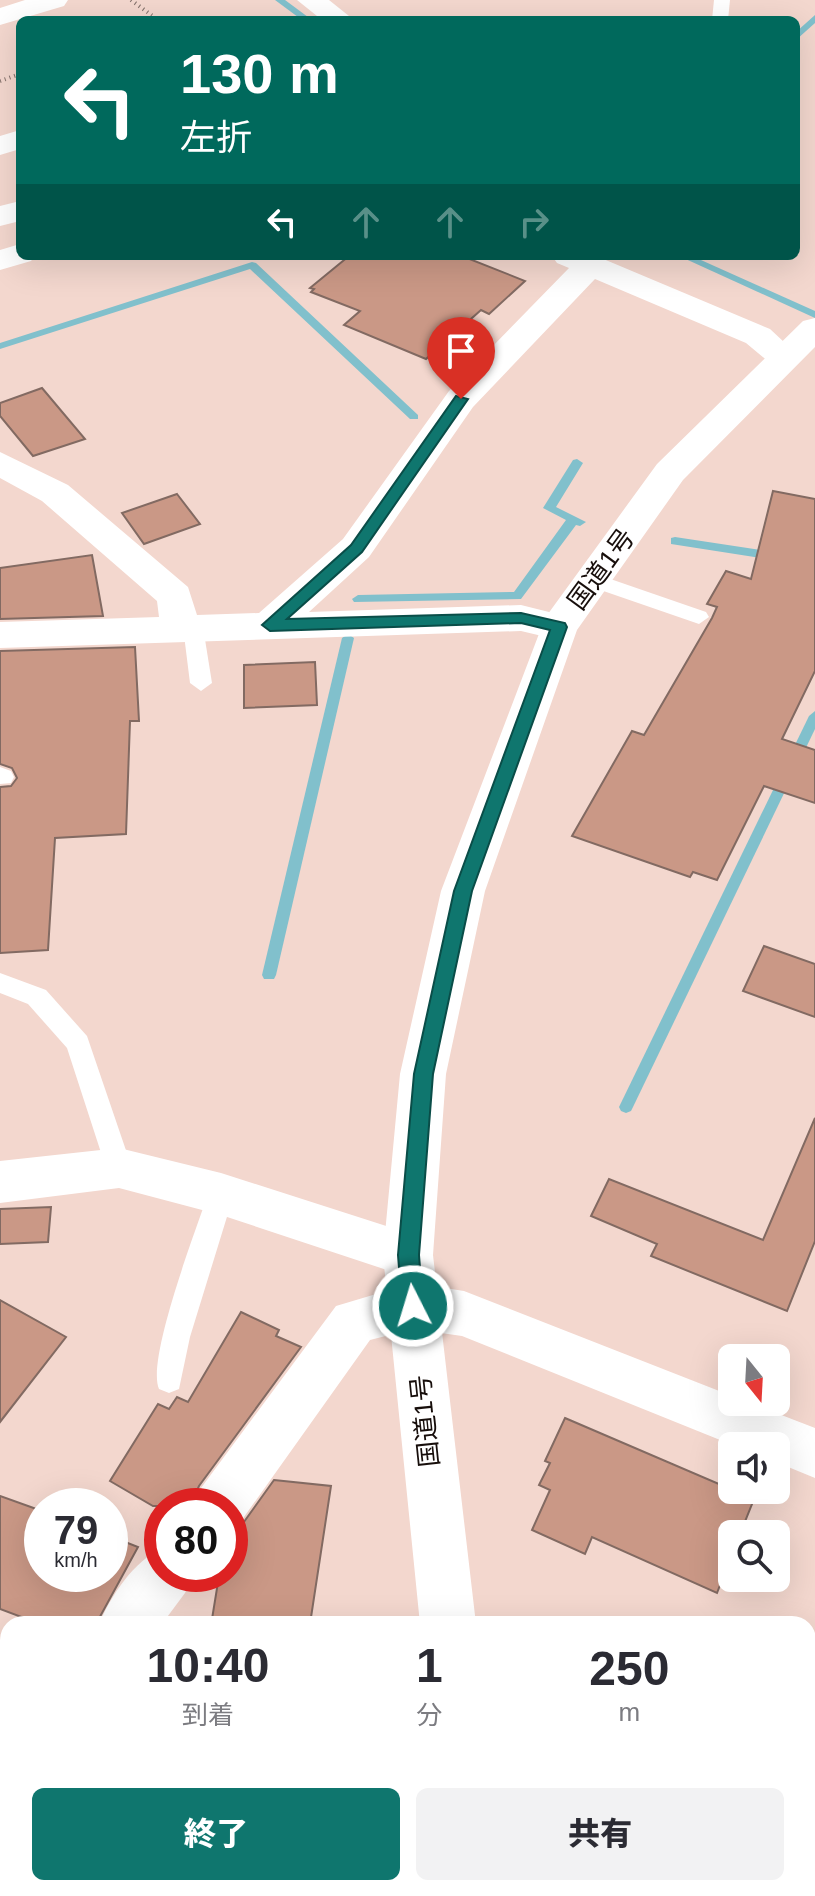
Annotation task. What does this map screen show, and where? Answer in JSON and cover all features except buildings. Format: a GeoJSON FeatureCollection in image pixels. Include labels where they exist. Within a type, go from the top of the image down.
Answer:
{"type":"FeatureCollection","features":[{"type":"Feature","properties":{"kind":"main road"},"geometry":{"type":"LineString","coordinates":[[6,18],[54,0]]}},
{"type":"Feature","properties":{"kind":"main road"},"geometry":{"type":"LineString","coordinates":[[311,0],[334,16]]}},
{"type":"Feature","properties":{"kind":"main road"},"geometry":{"type":"LineString","coordinates":[[270,625],[356,548],[461,399],[579,260],[758,336],[798,342]]}},
{"type":"Feature","properties":{"kind":"main road","name":"国道1号"},"geometry":{"type":"LineString","coordinates":[[447,1616],[408,1255],[423,1074],[463,891],[559,627],[670,472],[798,342]]}},
{"type":"Feature","properties":{"kind":"main road"},"geometry":{"type":"LineString","coordinates":[[0,463],[55,493],[175,596],[186,628]]}},
{"type":"Feature","properties":{"kind":"main road"},"geometry":{"type":"LineString","coordinates":[[0,635],[521,618],[559,627]]}},
{"type":"Feature","properties":{"kind":"main road"},"geometry":{"type":"LineString","coordinates":[[0,1182],[119,1168],[221,1194],[408,1255]]}},
{"type":"Feature","properties":{"kind":"main road"},"geometry":{"type":"LineString","coordinates":[[233,1488],[354,1322],[413,1306],[464,1314],[813,1447]]}},
{"type":"Feature","properties":{"kind":"main road"},"geometry":{"type":"LineString","coordinates":[[133,1616],[152,1592]]}},
{"type":"Feature","properties":{"kind":"lane"},"geometry":{"type":"LineString","coordinates":[[593,580],[699,617]]}},
{"type":"Feature","properties":{"kind":"lane"},"geometry":{"type":"LineString","coordinates":[[186,628],[201,683]]}},
{"type":"Feature","properties":{"kind":"lane"},"geometry":{"type":"LineString","coordinates":[[0,983],[37,997],[78,1043],[119,1168]]}},
{"type":"Feature","properties":{"kind":"lane"},"geometry":{"type":"LineString","coordinates":[[169,1380],[176,1337],[221,1194]]}},
{"type":"Feature","properties":{"kind":"path"},"geometry":{"type":"LineString","coordinates":[[131,0],[153,16]]}},
{"type":"Feature","properties":{"kind":"waterway"},"geometry":{"type":"LineString","coordinates":[[279,0],[302,16]]}},
{"type":"Feature","properties":{"kind":"waterway"},"geometry":{"type":"LineString","coordinates":[[800,33],[815,18]]}},
{"type":"Feature","properties":{"kind":"waterway"},"geometry":{"type":"LineString","coordinates":[[693,260],[815,315]]}},
{"type":"Feature","properties":{"kind":"waterway"},"geometry":{"type":"LineString","coordinates":[[0,346],[252,265],[414,417]]}},
{"type":"Feature","properties":{"kind":"waterway"},"geometry":{"type":"LineString","coordinates":[[577,463],[549,508],[580,522]]}},
{"type":"Feature","properties":{"kind":"waterway"},"geometry":{"type":"LineString","coordinates":[[358,599],[517,596],[572,521]]}},
{"type":"Feature","properties":{"kind":"waterway"},"geometry":{"type":"LineString","coordinates":[[675,541],[773,556]]}},
{"type":"Feature","properties":{"kind":"waterway"},"geometry":{"type":"LineString","coordinates":[[269,975],[348,638]]}},
{"type":"Feature","properties":{"kind":"waterway"},"geometry":{"type":"LineString","coordinates":[[626,1107],[815,716]]}},
{"type":"Feature","properties":{"kind":"route"},"geometry":{"type":"LineString","coordinates":[[413,1306],[408,1255],[423,1074],[463,891],[559,627],[521,618],[270,625],[356,548],[461,399]]}}]}
